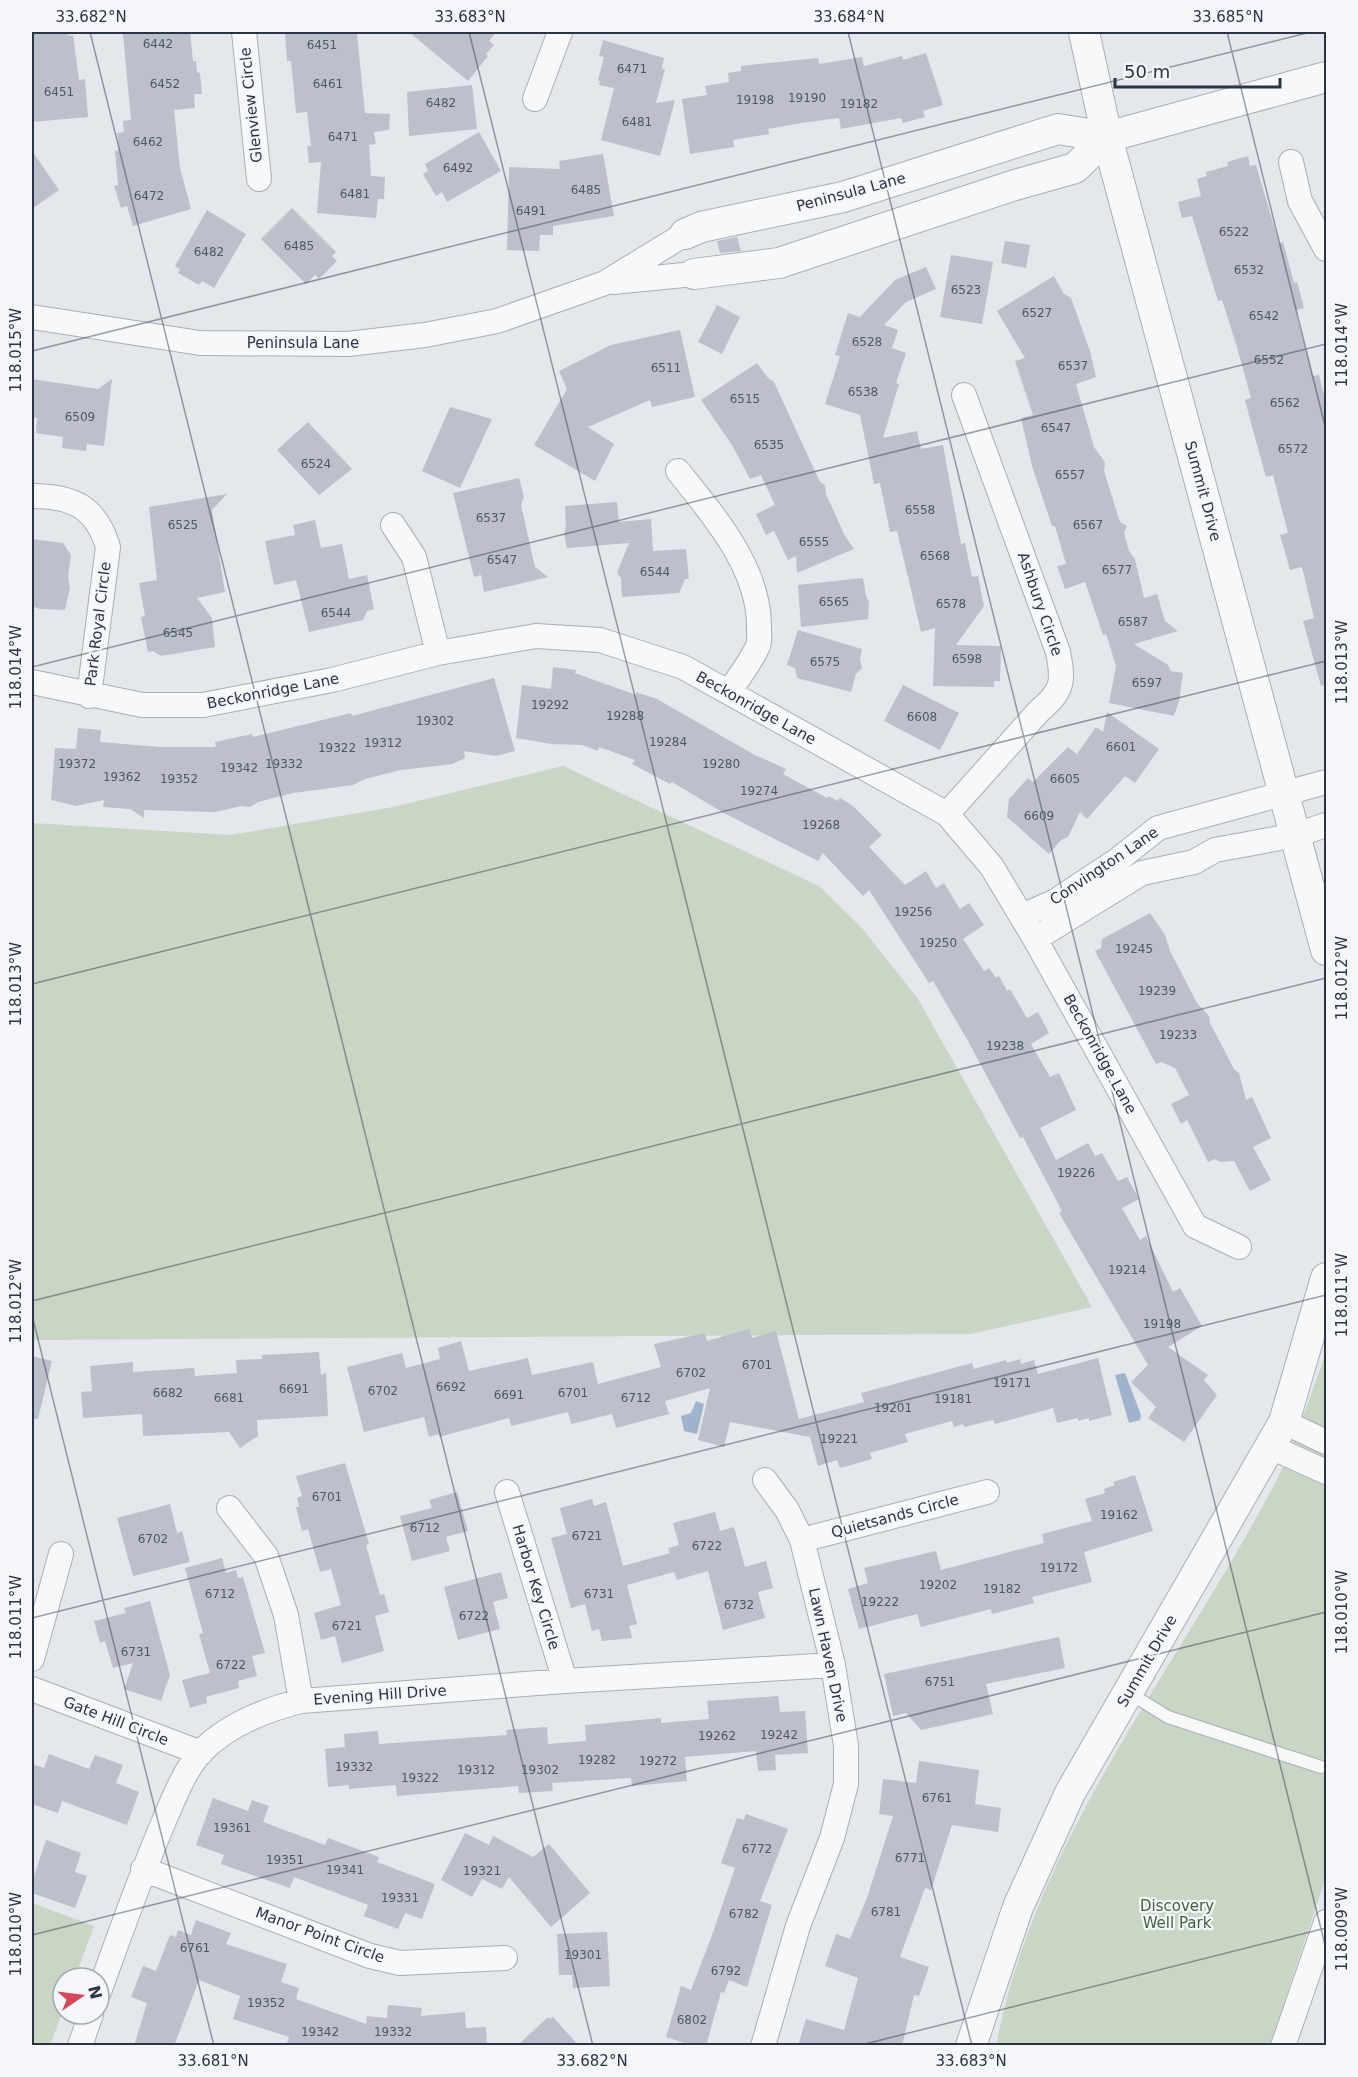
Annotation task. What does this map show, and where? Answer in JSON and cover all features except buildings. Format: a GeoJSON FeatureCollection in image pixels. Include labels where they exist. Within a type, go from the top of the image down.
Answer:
{"type":"FeatureCollection","features":[{"type":"Feature","properties":{"kind":"street","name":"Glenview Circle"},"geometry":{"type":"LineString","coordinates":[[244,32],[259,179]]}},
{"type":"Feature","properties":{"kind":"street"},"geometry":{"type":"LineString","coordinates":[[535,99],[561,32]]}},
{"type":"Feature","properties":{"kind":"street","name":"Summit Drive"},"geometry":{"type":"LineString","coordinates":[[1084,32],[1107,137],[1326,950]]}},
{"type":"Feature","properties":{"kind":"street","name":"Peninsula Lane"},"geometry":{"type":"LineString","coordinates":[[32,316],[200,343],[348,344],[424,335],[496,321],[604,283],[693,230],[843,197],[1058,129],[1107,137],[1326,77]]}},
{"type":"Feature","properties":{"kind":"street","name":"Peninsula Lane"},"geometry":{"type":"LineString","coordinates":[[604,283],[704,273],[784,261],[1075,168],[1107,137]]}},
{"type":"Feature","properties":{"kind":"street"},"geometry":{"type":"LineString","coordinates":[[1290,162],[1300,201],[1326,249]]}},
{"type":"Feature","properties":{"kind":"street"},"geometry":{"type":"LineString","coordinates":[[843,197],[854,238]]}},
{"type":"Feature","properties":{"kind":"street"},"geometry":{"type":"LineString","coordinates":[[771,212],[784,261]]}},
{"type":"Feature","properties":{"kind":"street"},"geometry":{"type":"LineString","coordinates":[[693,230],[704,273]]}},
{"type":"Feature","properties":{"kind":"street","name":"Ashbury Circle"},"geometry":{"type":"LineString","coordinates":[[947,814],[1039,711],[1055,698],[1061,685],[1058,652],[964,395]]}},
{"type":"Feature","properties":{"kind":"street"},"geometry":{"type":"LineString","coordinates":[[678,471],[720,524],[747,575],[755,598],[759,618],[759,644],[729,693]]}},
{"type":"Feature","properties":{"kind":"street","name":"Park Royal Circle"},"geometry":{"type":"LineString","coordinates":[[32,496],[63,499],[86,508],[101,525],[108,547],[89,696]]}},
{"type":"Feature","properties":{"kind":"street"},"geometry":{"type":"LineString","coordinates":[[393,525],[414,557],[438,654]]}},
{"type":"Feature","properties":{"kind":"street","name":"Beckonridge Lane"},"geometry":{"type":"LineString","coordinates":[[32,682],[54,685],[89,696],[142,705],[203,705],[332,680],[438,654],[536,636],[600,640],[683,668],[947,814],[992,867],[1022,916],[1195,1226],[1239,1247]]}},
{"type":"Feature","properties":{"kind":"street","name":"Convington Lane"},"geometry":{"type":"LineString","coordinates":[[1022,916],[1054,902],[1158,828],[1326,783]]}},
{"type":"Feature","properties":{"kind":"street"},"geometry":{"type":"LineString","coordinates":[[1198,818],[1209,854]]}},
{"type":"Feature","properties":{"kind":"street","name":"Convington Lane"},"geometry":{"type":"LineString","coordinates":[[1035,939],[1142,873],[1194,862],[1215,850],[1296,835],[1326,825]]}},
{"type":"Feature","properties":{"kind":"street"},"geometry":{"type":"LineString","coordinates":[[1144,840],[1156,871]]}},
{"type":"Feature","properties":{"kind":"street","name":"Summit Drive"},"geometry":{"type":"LineString","coordinates":[[971,2046],[1018,1907],[1070,1793],[1277,1435],[1326,1278]]}},
{"type":"Feature","properties":{"kind":"street"},"geometry":{"type":"LineString","coordinates":[[1277,1435],[1326,1442]]}},
{"type":"Feature","properties":{"kind":"street"},"geometry":{"type":"LineString","coordinates":[[1277,1435],[1326,1472]]}},
{"type":"Feature","properties":{"kind":"street","name":"Lawn Haven Drive"},"geometry":{"type":"LineString","coordinates":[[763,2046],[798,1926],[832,1838],[846,1784],[846,1746],[834,1665],[802,1540],[787,1510],[765,1480]]}},
{"type":"Feature","properties":{"kind":"street","name":"Harbor Key Circle"},"geometry":{"type":"LineString","coordinates":[[507,1492],[565,1681]]}},
{"type":"Feature","properties":{"kind":"street","name":"Quietsands Circle"},"geometry":{"type":"LineString","coordinates":[[802,1540],[987,1492]]}},
{"type":"Feature","properties":{"kind":"street"},"geometry":{"type":"LineString","coordinates":[[229,1508],[266,1556],[285,1615],[301,1701]]}},
{"type":"Feature","properties":{"kind":"street"},"geometry":{"type":"LineString","coordinates":[[32,1659],[61,1554]]}},
{"type":"Feature","properties":{"kind":"street","name":"Evening Hill Drive"},"geometry":{"type":"LineString","coordinates":[[108,1966],[143,1869],[178,1787],[201,1753],[234,1727],[267,1709],[301,1701],[565,1681],[834,1665]]}},
{"type":"Feature","properties":{"kind":"street","name":"Gate Hill Circle"},"geometry":{"type":"LineString","coordinates":[[32,1689],[201,1753]]}},
{"type":"Feature","properties":{"kind":"street","name":"Manor Point Circle"},"geometry":{"type":"LineString","coordinates":[[143,1869],[369,1956],[400,1963],[505,1958]]}},
{"type":"Feature","properties":{"kind":"street"},"geometry":{"type":"LineString","coordinates":[[1283,2046],[1326,1922]]}},
{"type":"Feature","properties":{"kind":"street"},"geometry":{"type":"LineString","coordinates":[[80,2046],[87,2026]]}},
{"type":"Feature","properties":{"kind":"lane"},"geometry":{"type":"LineString","coordinates":[[1128,1693],[1168,1717],[1321,1767]]}},
{"type":"Feature","properties":{"kind":"green space"},"geometry":{"type":"Polygon","coordinates":[[[563,766],[819,886],[862,928],[918,999],[1092,1307],[971,1334],[32,1340],[32,823],[231,835],[393,807],[563,766]]]}},
{"type":"Feature","properties":{"kind":"green space","name":"Discovery Well Park"},"geometry":{"type":"Polygon","coordinates":[[[1326,1353],[1326,1877],[1270,2045],[996,2046],[1015,1969],[1043,1896],[1076,1825],[1114,1756],[1237,1552],[1283,1468],[1326,1353]]]}},
{"type":"Feature","properties":{"kind":"green space"},"geometry":{"type":"Polygon","coordinates":[[[32,1903],[94,1926],[79,1966],[51,1966],[51,2026],[57,2026],[50,2045],[32,2045],[32,1903]]]}},
{"type":"Feature","properties":{"kind":"water"},"geometry":{"type":"Polygon","coordinates":[[[1125,1373],[1141,1415],[1140,1420],[1129,1423],[1115,1375],[1125,1373]]]}},
{"type":"Feature","properties":{"kind":"water"},"geometry":{"type":"Polygon","coordinates":[[[696,1401],[704,1404],[697,1434],[684,1431],[681,1416],[691,1413],[696,1401]]]}}]}
